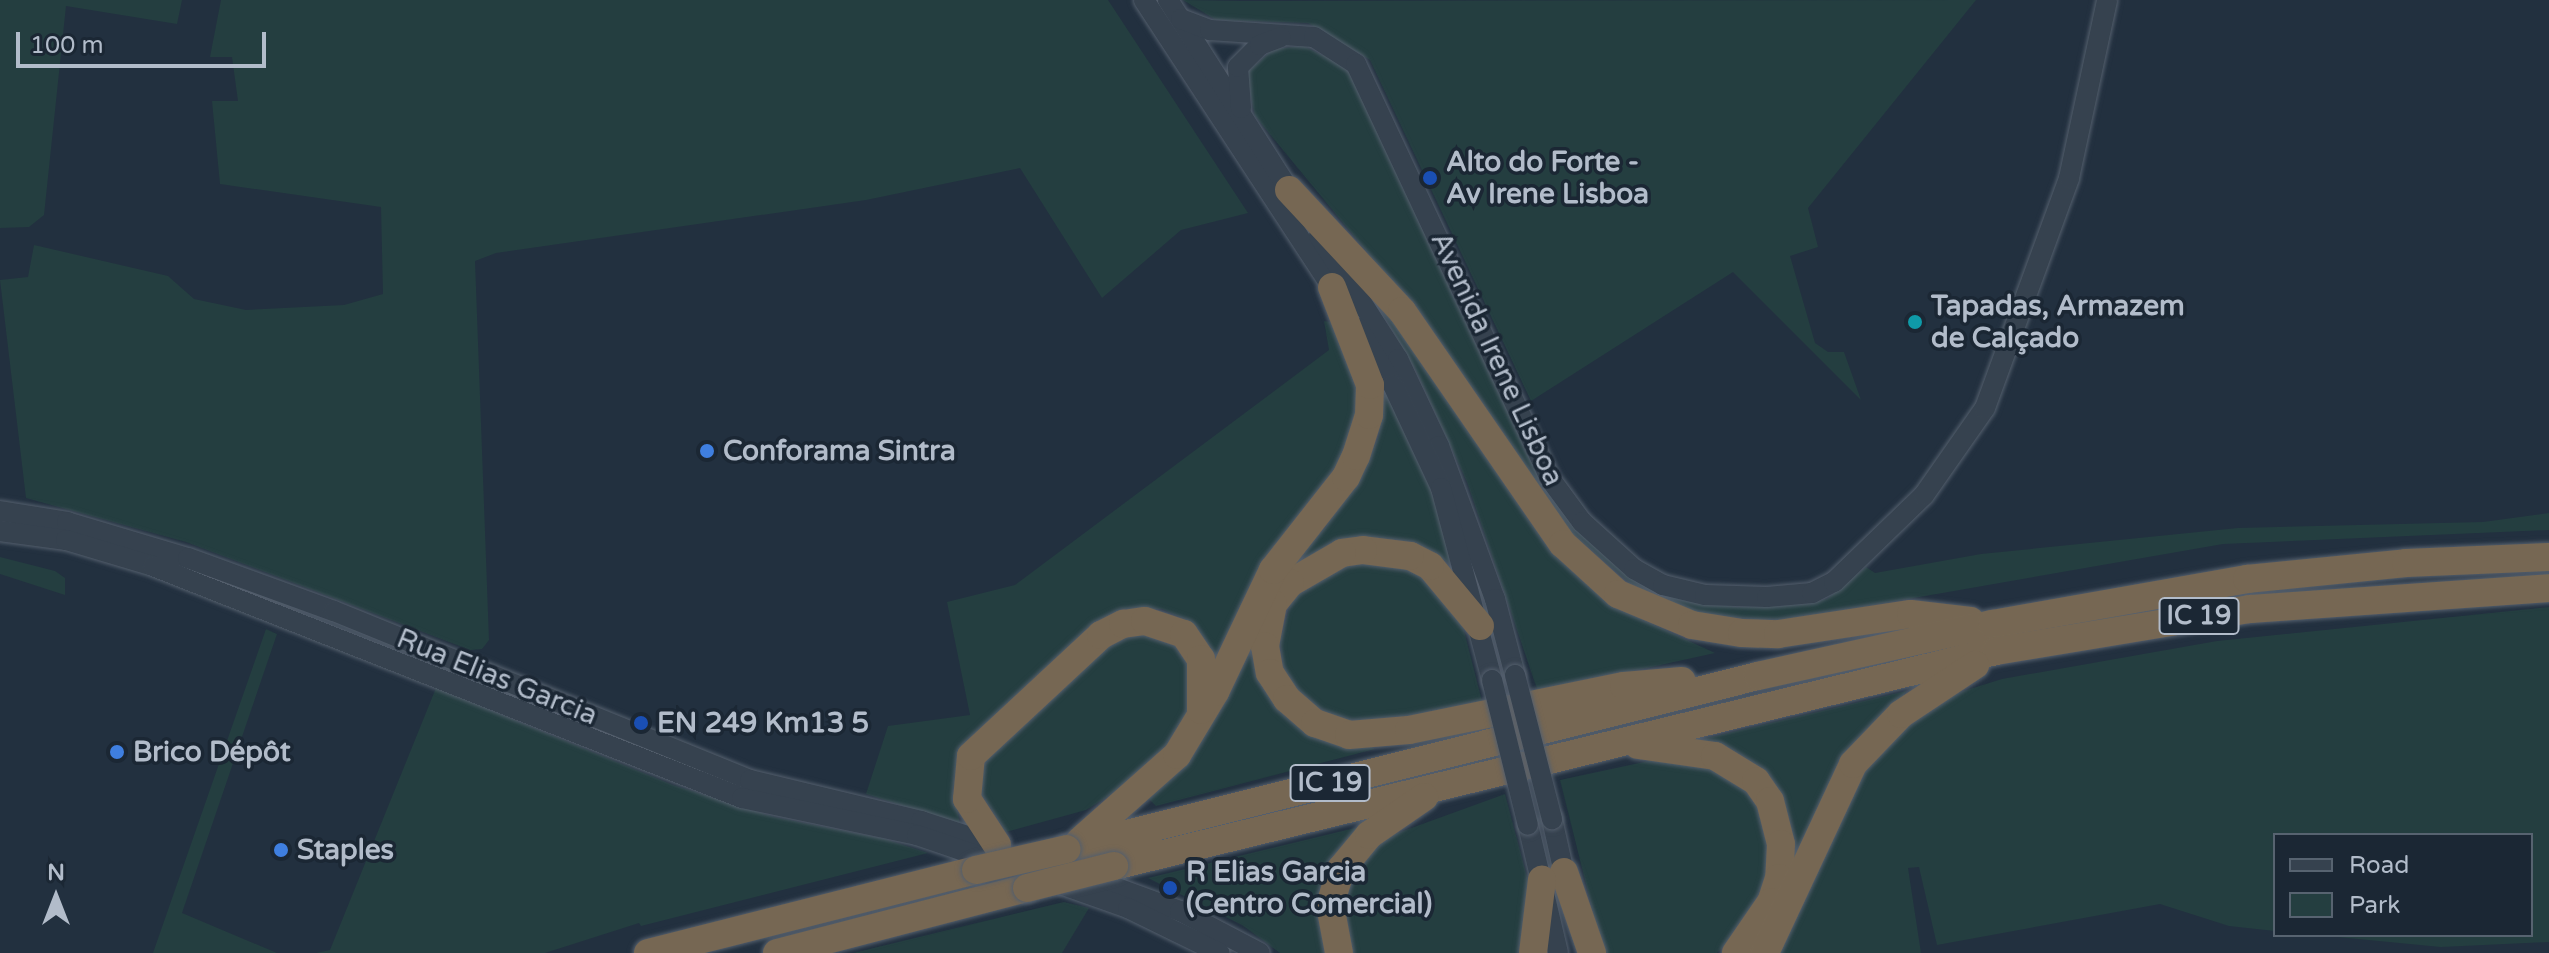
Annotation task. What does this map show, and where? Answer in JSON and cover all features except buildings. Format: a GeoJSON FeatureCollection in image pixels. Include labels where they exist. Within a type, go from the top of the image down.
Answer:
{"type":"FeatureCollection","features":[{"type":"Feature","properties":{"kind":"highway"},"geometry":{"type":"LineString","coordinates":[[1289,190],[1402,311],[1563,544],[1618,594],[1692,625],[1742,633],[1778,634],[1911,614],[1994,638]]}},
{"type":"Feature","properties":{"kind":"highway"},"geometry":{"type":"LineString","coordinates":[[1070,848],[1160,774],[1200,721],[1273,570],[1346,477],[1363,438],[1370,385],[1332,287]]}},
{"type":"Feature","properties":{"kind":"highway"},"geometry":{"type":"LineString","coordinates":[[1480,626],[1430,566],[1398,553],[1363,550],[1328,559],[1290,583],[1273,604],[1265,646],[1270,673],[1287,699],[1315,723],[1349,735],[1409,730],[1624,686],[1758,676]]}},
{"type":"Feature","properties":{"kind":"highway","name":"IC 19"},"geometry":{"type":"LineString","coordinates":[[777,953],[1614,743],[1994,638],[2247,579],[2406,563],[2549,557]]}},
{"type":"Feature","properties":{"kind":"highway","name":"IC 19"},"geometry":{"type":"LineString","coordinates":[[648,953],[1758,676],[1994,638],[2250,609],[2549,588]]}},
{"type":"Feature","properties":{"kind":"highway"},"geometry":{"type":"LineString","coordinates":[[997,845],[967,799],[971,756],[1113,627],[1158,621],[1192,642],[1202,670],[1200,721]]}},
{"type":"Feature","properties":{"kind":"highway"},"geometry":{"type":"LineString","coordinates":[[1765,953],[1853,764],[1901,714],[1994,638]]}},
{"type":"Feature","properties":{"kind":"highway"},"geometry":{"type":"LineString","coordinates":[[1614,743],[1688,748],[1715,756],[1756,781],[1770,801],[1781,844],[1779,878],[1771,902],[1736,953]]}},
{"type":"Feature","properties":{"kind":"highway"},"geometry":{"type":"LineString","coordinates":[[1339,953],[1330,905],[1347,859],[1369,835],[1435,789]]}},
{"type":"Feature","properties":{"kind":"highway"},"geometry":{"type":"LineString","coordinates":[[1533,953],[1553,876]]}},
{"type":"Feature","properties":{"kind":"highway"},"geometry":{"type":"LineString","coordinates":[[1553,876],[1592,953]]}},
{"type":"Feature","properties":{"kind":"street"},"geometry":{"type":"LineString","coordinates":[[1144,0],[1393,385],[1441,488],[1480,626],[1528,825],[1553,876],[1576,953]]}},
{"type":"Feature","properties":{"kind":"street"},"geometry":{"type":"LineString","coordinates":[[1168,0],[1398,359],[1439,446],[1495,599],[1552,819],[1558,953]]}},
{"type":"Feature","properties":{"kind":"street","name":"Avenida Irene Lisboa"},"geometry":{"type":"LineString","coordinates":[[1181,19],[1210,30],[1292,33],[1343,51],[1370,83],[1551,480],[1582,522],[1634,569],[1663,585],[1705,595],[1767,597],[1812,593],[1834,582],[1924,495],[1985,408],[2069,178],[2107,0]]}},
{"type":"Feature","properties":{"kind":"street"},"geometry":{"type":"LineString","coordinates":[[1246,123],[1236,89],[1238,67],[1260,45],[1292,33]]}},
{"type":"Feature","properties":{"kind":"street","name":"Rua Elias Garcia"},"geometry":{"type":"LineString","coordinates":[[0,511],[67,522],[188,558],[480,670],[750,780],[921,821],[997,845],[1151,899],[1238,937],[1260,953]]}},
{"type":"Feature","properties":{"kind":"street","name":"Rua Elias Garcia"},"geometry":{"type":"LineString","coordinates":[[0,531],[66,540],[153,566],[697,783],[792,811],[927,839],[1128,908],[1217,951]]}},
{"type":"Feature","properties":{"kind":"street"},"geometry":{"type":"LineString","coordinates":[[1217,951],[1238,937]]}},
{"type":"Feature","properties":{"kind":"green space"},"geometry":{"type":"Polygon","coordinates":[[[0,0],[182,0],[177,24],[66,6],[44,215],[29,227],[0,228],[0,0]]]}},
{"type":"Feature","properties":{"kind":"green space"},"geometry":{"type":"Polygon","coordinates":[[[221,0],[1108,0],[1248,213],[1181,230],[1102,298],[1020,168],[866,200],[496,253],[475,261],[489,640],[482,649],[470,650],[186,542],[26,498],[0,280],[28,277],[34,245],[168,276],[194,299],[246,310],[344,305],[383,294],[381,207],[220,184],[212,101],[238,101],[232,57],[210,57],[221,0]]]}},
{"type":"Feature","properties":{"kind":"green space"},"geometry":{"type":"Polygon","coordinates":[[[1183,0],[1976,0],[1808,208],[1818,247],[1790,256],[1815,343],[1828,352],[1844,352],[1861,400],[1733,272],[1531,401],[1370,60],[1308,23],[1216,20],[1183,0]]]}},
{"type":"Feature","properties":{"kind":"green space"},"geometry":{"type":"Polygon","coordinates":[[[1303,46],[1346,66],[1363,92],[1575,524],[1705,603],[1736,607],[1807,604],[1827,599],[1866,567],[1875,573],[1981,554],[2238,528],[2483,522],[2549,513],[2549,530],[2223,544],[1776,622],[1699,614],[1631,584],[1565,527],[1414,309],[1255,116],[1246,74],[1273,49],[1303,46]]]}},
{"type":"Feature","properties":{"kind":"green space"},"geometry":{"type":"Polygon","coordinates":[[[1377,293],[1543,536],[1624,611],[1715,653],[1538,692],[1467,482],[1416,371],[1376,302],[1377,293]]]}},
{"type":"Feature","properties":{"kind":"green space"},"geometry":{"type":"Polygon","coordinates":[[[1324,321],[1336,323],[1362,392],[1341,462],[1216,667],[1201,634],[1184,619],[1162,609],[1124,609],[1104,619],[957,759],[953,790],[960,824],[866,794],[888,726],[970,715],[947,602],[1015,585],[1329,350],[1324,321]]]}},
{"type":"Feature","properties":{"kind":"green space"},"geometry":{"type":"Polygon","coordinates":[[[1388,394],[1446,522],[1454,566],[1437,556],[1294,567],[1268,689],[1375,749],[1156,806],[1148,798],[1289,564],[1325,528],[1365,468],[1379,436],[1382,397],[1388,394]]]}},
{"type":"Feature","properties":{"kind":"green space"},"geometry":{"type":"Polygon","coordinates":[[[0,557],[55,571],[65,578],[65,595],[0,574],[0,557]]]}},
{"type":"Feature","properties":{"kind":"green space"},"geometry":{"type":"Polygon","coordinates":[[[1388,561],[1429,576],[1460,615],[1483,705],[1367,725],[1332,719],[1300,698],[1283,667],[1280,641],[1291,603],[1303,588],[1350,563],[1388,561]]]}},
{"type":"Feature","properties":{"kind":"green space"},"geometry":{"type":"Polygon","coordinates":[[[2549,607],[2549,942],[2441,947],[2338,937],[2533,937],[2533,833],[2273,833],[2273,931],[2229,926],[2160,904],[1937,945],[1919,867],[1908,868],[1921,953],[1780,953],[1860,777],[1906,725],[1957,693],[2002,679],[2217,641],[2549,607]]]}},
{"type":"Feature","properties":{"kind":"green space"},"geometry":{"type":"Polygon","coordinates":[[[266,629],[277,634],[182,913],[277,953],[153,953],[266,629]]]}},
{"type":"Feature","properties":{"kind":"green space"},"geometry":{"type":"Polygon","coordinates":[[[1143,630],[1178,644],[1190,659],[1188,714],[1161,755],[1143,775],[1086,810],[1006,832],[981,794],[985,760],[1103,649],[1143,630]]]}},
{"type":"Feature","properties":{"kind":"green space"},"geometry":{"type":"Polygon","coordinates":[[[436,688],[673,785],[774,817],[885,839],[928,853],[641,926],[639,923],[545,953],[316,953],[330,950],[436,688]]]}},
{"type":"Feature","properties":{"kind":"green space"},"geometry":{"type":"Polygon","coordinates":[[[1906,691],[1784,904],[1794,839],[1703,739],[1906,691]]]}},
{"type":"Feature","properties":{"kind":"green space"},"geometry":{"type":"Polygon","coordinates":[[[1658,759],[1678,759],[1731,774],[1757,801],[1771,850],[1763,892],[1736,935],[1717,953],[1607,953],[1600,940],[1560,780],[1658,759]]]}},
{"type":"Feature","properties":{"kind":"green space"},"geometry":{"type":"Polygon","coordinates":[[[1505,794],[1531,892],[1518,953],[1349,953],[1343,902],[1352,874],[1381,839],[1505,794]]]}},
{"type":"Feature","properties":{"kind":"green space"},"geometry":{"type":"Polygon","coordinates":[[[1359,827],[1321,908],[1324,953],[1280,953],[1242,925],[1148,878],[1359,827]]]}},
{"type":"Feature","properties":{"kind":"green space"},"geometry":{"type":"Polygon","coordinates":[[[1064,902],[1089,908],[1062,953],[853,953],[1064,902]]]}},
{"type":"Feature","properties":{"kind":"place","name":"Alto do Forte - Av Irene Lisboa"},"geometry":{"type":"Point","coordinates":[1430,178]}},
{"type":"Feature","properties":{"kind":"place","name":"Tapadas, Armazem de Calçado"},"geometry":{"type":"Point","coordinates":[1915,322]}},
{"type":"Feature","properties":{"kind":"place","name":"Conforama Sintra"},"geometry":{"type":"Point","coordinates":[707,451]}},
{"type":"Feature","properties":{"kind":"place","name":"EN 249 Km13 5"},"geometry":{"type":"Point","coordinates":[641,723]}},
{"type":"Feature","properties":{"kind":"place","name":"Brico Dépôt"},"geometry":{"type":"Point","coordinates":[117,752]}},
{"type":"Feature","properties":{"kind":"place","name":"Staples"},"geometry":{"type":"Point","coordinates":[281,850]}},
{"type":"Feature","properties":{"kind":"place","name":"R Elias Garcia (Centro Comercial)"},"geometry":{"type":"Point","coordinates":[1170,888]}}]}
